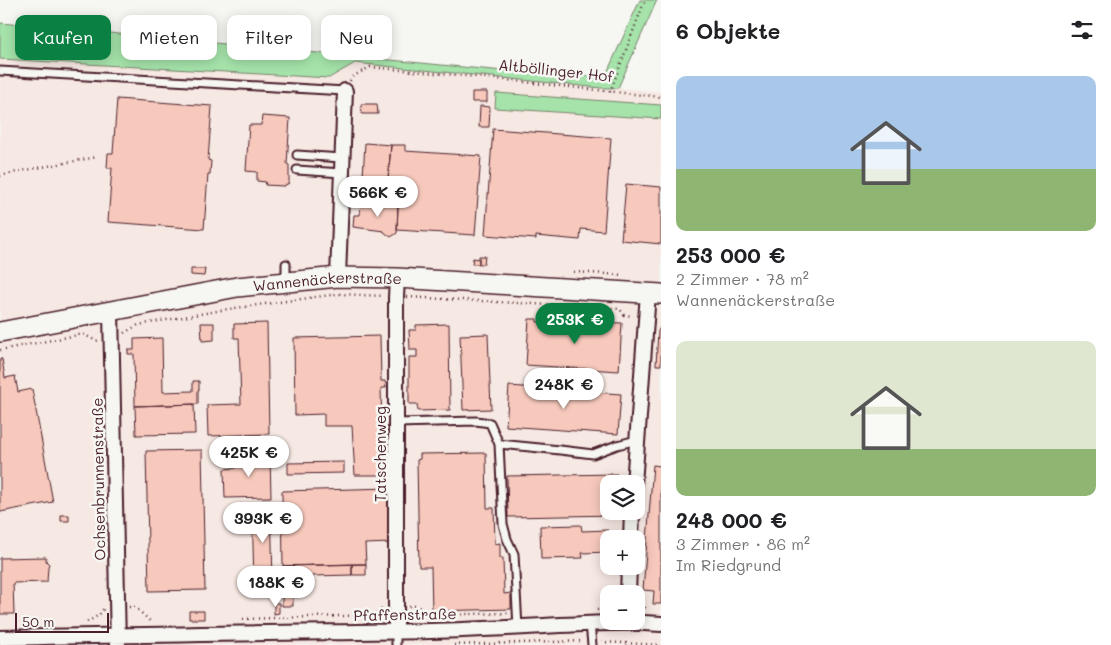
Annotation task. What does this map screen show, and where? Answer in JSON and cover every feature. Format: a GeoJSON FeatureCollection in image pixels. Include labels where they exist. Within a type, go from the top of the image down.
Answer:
{"type":"FeatureCollection","features":[{"type":"Feature","properties":{"kind":"street"},"geometry":{"type":"LineString","coordinates":[[338,277],[344,91]]}},
{"type":"Feature","properties":{"kind":"street","name":"Wannenäckerstraße"},"geometry":{"type":"LineString","coordinates":[[0,332],[236,287],[286,273],[654,294]]}},
{"type":"Feature","properties":{"kind":"street","name":"Tatschenweg"},"geometry":{"type":"LineString","coordinates":[[396,630],[397,278]]}},
{"type":"Feature","properties":{"kind":"street"},"geometry":{"type":"LineString","coordinates":[[635,475],[646,317],[654,294]]}},
{"type":"Feature","properties":{"kind":"street","name":"Ochsenbrunnenstraße"},"geometry":{"type":"LineString","coordinates":[[110,312],[118,640]]}},
{"type":"Feature","properties":{"kind":"street","name":"Pfaffenstraße"},"geometry":{"type":"LineString","coordinates":[[0,638],[118,640],[396,630],[518,628],[591,617],[600,618]]}},
{"type":"Feature","properties":{"kind":"street","name":"Pfaffenstraße"},"geometry":{"type":"LineString","coordinates":[[645,620],[658,618]]}},
{"type":"Feature","properties":{"kind":"lane"},"geometry":{"type":"LineString","coordinates":[[0,71],[344,91]]}},
{"type":"Feature","properties":{"kind":"lane"},"geometry":{"type":"LineString","coordinates":[[297,155],[342,158]]}},
{"type":"Feature","properties":{"kind":"lane"},"geometry":{"type":"LineString","coordinates":[[297,170],[342,173]]}},
{"type":"Feature","properties":{"kind":"lane"},"geometry":{"type":"LineString","coordinates":[[396,424],[476,421],[490,423],[499,444],[503,524],[506,538],[514,554],[518,628]]}},
{"type":"Feature","properties":{"kind":"lane"},"geometry":{"type":"LineString","coordinates":[[499,444],[593,454],[637,440]]}},
{"type":"Feature","properties":{"kind":"lane"},"geometry":{"type":"LineString","coordinates":[[591,617],[592,643]]}},
{"type":"Feature","properties":{"kind":"lane"},"geometry":{"type":"LineString","coordinates":[[396,630],[396,645]]}},
{"type":"Feature","properties":{"kind":"path"},"geometry":{"type":"LineString","coordinates":[[610,92],[645,0]]}},
{"type":"Feature","properties":{"kind":"path","name":"Altböllinger Hof"},"geometry":{"type":"LineString","coordinates":[[344,91],[352,77],[370,67],[661,97]]}},
{"type":"Feature","properties":{"kind":"path"},"geometry":{"type":"LineString","coordinates":[[0,176],[97,157]]}},
{"type":"Feature","properties":{"kind":"path"},"geometry":{"type":"LineString","coordinates":[[0,350],[83,334],[96,341],[110,339],[138,325],[228,309],[338,294],[608,308],[620,309],[624,315],[646,317]]}},
{"type":"Feature","properties":{"kind":"path"},"geometry":{"type":"LineString","coordinates":[[240,619],[375,615],[384,606],[416,606],[432,615],[518,613]]}},
{"type":"Feature","properties":{"kind":"path"},"geometry":{"type":"LineString","coordinates":[[80,624],[99,615],[104,607],[134,607],[150,622],[153,622]]}},
{"type":"Feature","properties":{"kind":"path"},"geometry":{"type":"LineString","coordinates":[[645,608],[658,618]]}},
{"type":"Feature","properties":{"kind":"path"},"geometry":{"type":"LineString","coordinates":[[591,617],[600,611]]}},
{"type":"Feature","properties":{"kind":"path"},"geometry":{"type":"LineString","coordinates":[[454,645],[661,644]]}},
{"type":"Feature","properties":{"kind":"shaded area"},"geometry":{"type":"Polygon","coordinates":[[[0,59],[329,78],[355,63],[601,88],[661,92],[661,645],[0,645],[0,59]]]}},
{"type":"Feature","properties":{"kind":"green space"},"geometry":{"type":"Polygon","coordinates":[[[640,0],[657,0],[618,88],[601,88],[355,63],[329,78],[17,60],[111,60],[111,33],[121,34],[121,60],[217,60],[217,43],[227,44],[227,60],[311,60],[311,52],[321,53],[321,60],[390,60],[524,73],[605,77],[640,0]]]}},
{"type":"Feature","properties":{"kind":"green space"},"geometry":{"type":"Polygon","coordinates":[[[0,23],[15,24],[15,60],[0,59],[0,23]]]}},
{"type":"Feature","properties":{"kind":"green space"},"geometry":{"type":"Polygon","coordinates":[[[496,93],[661,105],[661,119],[495,108],[496,93]]]}},
{"type":"Feature","properties":{"kind":"building"},"geometry":{"type":"Polygon","coordinates":[[[472,92],[487,92],[487,102],[472,102],[472,92]]]}},
{"type":"Feature","properties":{"kind":"building"},"geometry":{"type":"Polygon","coordinates":[[[117,99],[212,106],[208,160],[211,161],[210,174],[208,174],[204,229],[108,222],[112,168],[107,168],[108,153],[113,153],[117,99]]]}},
{"type":"Feature","properties":{"kind":"building"},"geometry":{"type":"Polygon","coordinates":[[[361,104],[377,104],[378,114],[362,114],[361,104]]]}},
{"type":"Feature","properties":{"kind":"building"},"geometry":{"type":"Polygon","coordinates":[[[480,106],[490,107],[489,127],[479,127],[480,106]]]}},
{"type":"Feature","properties":{"kind":"building"},"geometry":{"type":"Polygon","coordinates":[[[262,116],[290,118],[287,164],[289,165],[289,183],[284,186],[265,185],[266,182],[257,181],[257,172],[246,171],[249,125],[261,125],[262,116]]]}},
{"type":"Feature","properties":{"kind":"building"},"geometry":{"type":"Polygon","coordinates":[[[493,129],[611,138],[604,231],[581,229],[580,240],[536,236],[536,239],[485,235],[493,129]]]}},
{"type":"Feature","properties":{"kind":"building"},"geometry":{"type":"Polygon","coordinates":[[[365,143],[391,145],[388,178],[363,176],[365,143]]]}},
{"type":"Feature","properties":{"kind":"building"},"geometry":{"type":"Polygon","coordinates":[[[391,145],[405,145],[405,151],[481,156],[475,235],[397,230],[398,205],[386,204],[391,145]]]}},
{"type":"Feature","properties":{"kind":"building"},"geometry":{"type":"Polygon","coordinates":[[[626,184],[661,187],[661,244],[621,240],[626,184]]]}},
{"type":"Feature","properties":{"kind":"building"},"geometry":{"type":"Polygon","coordinates":[[[361,202],[398,205],[397,233],[391,237],[384,231],[353,227],[354,215],[360,215],[361,202]]]}},
{"type":"Feature","properties":{"kind":"building"},"geometry":{"type":"Polygon","coordinates":[[[479,256],[485,256],[484,264],[479,264],[479,256]]]}},
{"type":"Feature","properties":{"kind":"building"},"geometry":{"type":"Polygon","coordinates":[[[473,258],[479,259],[479,264],[472,264],[473,258]]]}},
{"type":"Feature","properties":{"kind":"building"},"geometry":{"type":"Polygon","coordinates":[[[191,269],[205,269],[204,276],[191,275],[191,269]]]}},
{"type":"Feature","properties":{"kind":"building"},"geometry":{"type":"Polygon","coordinates":[[[529,319],[537,319],[537,322],[581,325],[582,321],[589,321],[589,319],[593,319],[593,322],[622,323],[619,371],[526,365],[529,319]]]}},
{"type":"Feature","properties":{"kind":"building"},"geometry":{"type":"Polygon","coordinates":[[[201,323],[214,323],[214,340],[202,341],[201,323]]]}},
{"type":"Feature","properties":{"kind":"building"},"geometry":{"type":"Polygon","coordinates":[[[267,323],[269,434],[208,436],[207,405],[241,404],[239,338],[234,338],[234,324],[267,323]]]}},
{"type":"Feature","properties":{"kind":"building"},"geometry":{"type":"Polygon","coordinates":[[[449,324],[450,410],[418,411],[417,404],[409,404],[409,357],[417,357],[417,350],[410,350],[409,330],[416,330],[416,325],[449,324]]]}},
{"type":"Feature","properties":{"kind":"building"},"geometry":{"type":"Polygon","coordinates":[[[661,326],[661,365],[656,365],[658,331],[661,326]]]}},
{"type":"Feature","properties":{"kind":"building"},"geometry":{"type":"Polygon","coordinates":[[[488,334],[491,409],[463,410],[460,335],[488,334]]]}},
{"type":"Feature","properties":{"kind":"building"},"geometry":{"type":"Polygon","coordinates":[[[380,336],[381,381],[385,381],[386,388],[381,388],[383,475],[355,475],[352,426],[324,426],[324,414],[295,415],[294,338],[380,336]]]}},
{"type":"Feature","properties":{"kind":"building"},"geometry":{"type":"Polygon","coordinates":[[[162,338],[163,392],[193,391],[193,381],[199,381],[198,404],[135,406],[134,354],[128,354],[128,350],[134,350],[134,339],[162,338]]]}},
{"type":"Feature","properties":{"kind":"building"},"geometry":{"type":"Polygon","coordinates":[[[0,359],[2,359],[5,378],[15,376],[18,392],[32,389],[53,502],[0,512],[0,359]]]}},
{"type":"Feature","properties":{"kind":"building"},"geometry":{"type":"Polygon","coordinates":[[[509,386],[621,394],[618,434],[506,426],[509,386]]]}},
{"type":"Feature","properties":{"kind":"building"},"geometry":{"type":"Polygon","coordinates":[[[194,404],[195,434],[136,435],[135,406],[194,404]]]}},
{"type":"Feature","properties":{"kind":"building"},"geometry":{"type":"Polygon","coordinates":[[[202,450],[205,590],[149,591],[146,451],[202,450]]]}},
{"type":"Feature","properties":{"kind":"building"},"geometry":{"type":"Polygon","coordinates":[[[486,453],[487,508],[494,508],[495,544],[500,543],[500,558],[503,558],[504,594],[511,593],[511,609],[432,611],[431,567],[419,567],[417,460],[420,459],[420,454],[486,453]]]}},
{"type":"Feature","properties":{"kind":"building"},"geometry":{"type":"Polygon","coordinates":[[[270,456],[271,497],[225,498],[224,469],[236,468],[235,457],[270,456]]]}},
{"type":"Feature","properties":{"kind":"building"},"geometry":{"type":"Polygon","coordinates":[[[344,462],[344,473],[288,474],[288,463],[344,462]]]}},
{"type":"Feature","properties":{"kind":"building"},"geometry":{"type":"Polygon","coordinates":[[[653,465],[661,466],[661,604],[653,604],[654,591],[645,590],[645,585],[643,585],[653,465]]]}},
{"type":"Feature","properties":{"kind":"building"},"geometry":{"type":"Polygon","coordinates":[[[617,474],[600,475],[600,515],[508,517],[507,476],[617,474]]]}},
{"type":"Feature","properties":{"kind":"building"},"geometry":{"type":"Polygon","coordinates":[[[390,488],[391,543],[365,544],[366,564],[283,566],[282,491],[390,488]]]}},
{"type":"Feature","properties":{"kind":"building"},"geometry":{"type":"Polygon","coordinates":[[[271,505],[273,582],[254,583],[252,506],[271,505]]]}},
{"type":"Feature","properties":{"kind":"building"},"geometry":{"type":"Polygon","coordinates":[[[61,515],[69,515],[69,521],[61,521],[61,515]]]}},
{"type":"Feature","properties":{"kind":"building"},"geometry":{"type":"Polygon","coordinates":[[[581,525],[582,531],[600,530],[600,552],[582,553],[583,558],[541,559],[540,526],[581,525]]]}},
{"type":"Feature","properties":{"kind":"building"},"geometry":{"type":"Polygon","coordinates":[[[46,557],[46,561],[49,564],[47,582],[13,583],[14,614],[0,614],[0,558],[46,557]]]}},
{"type":"Feature","properties":{"kind":"building"},"geometry":{"type":"Polygon","coordinates":[[[352,564],[366,564],[366,575],[352,575],[352,564]]]}},
{"type":"Feature","properties":{"kind":"building"},"geometry":{"type":"Polygon","coordinates":[[[352,564],[352,575],[312,576],[313,582],[307,583],[307,589],[300,589],[299,586],[286,586],[284,584],[283,566],[352,564]]]}},
{"type":"Feature","properties":{"kind":"building"},"geometry":{"type":"Polygon","coordinates":[[[286,586],[293,586],[293,606],[282,606],[282,589],[286,589],[286,586]]]}},
{"type":"Feature","properties":{"kind":"building"},"geometry":{"type":"Polygon","coordinates":[[[274,603],[279,603],[279,613],[274,614],[274,603]]]}},
{"type":"Feature","properties":{"kind":"building"},"geometry":{"type":"Polygon","coordinates":[[[189,611],[204,611],[204,619],[189,619],[189,611]]]}}]}
